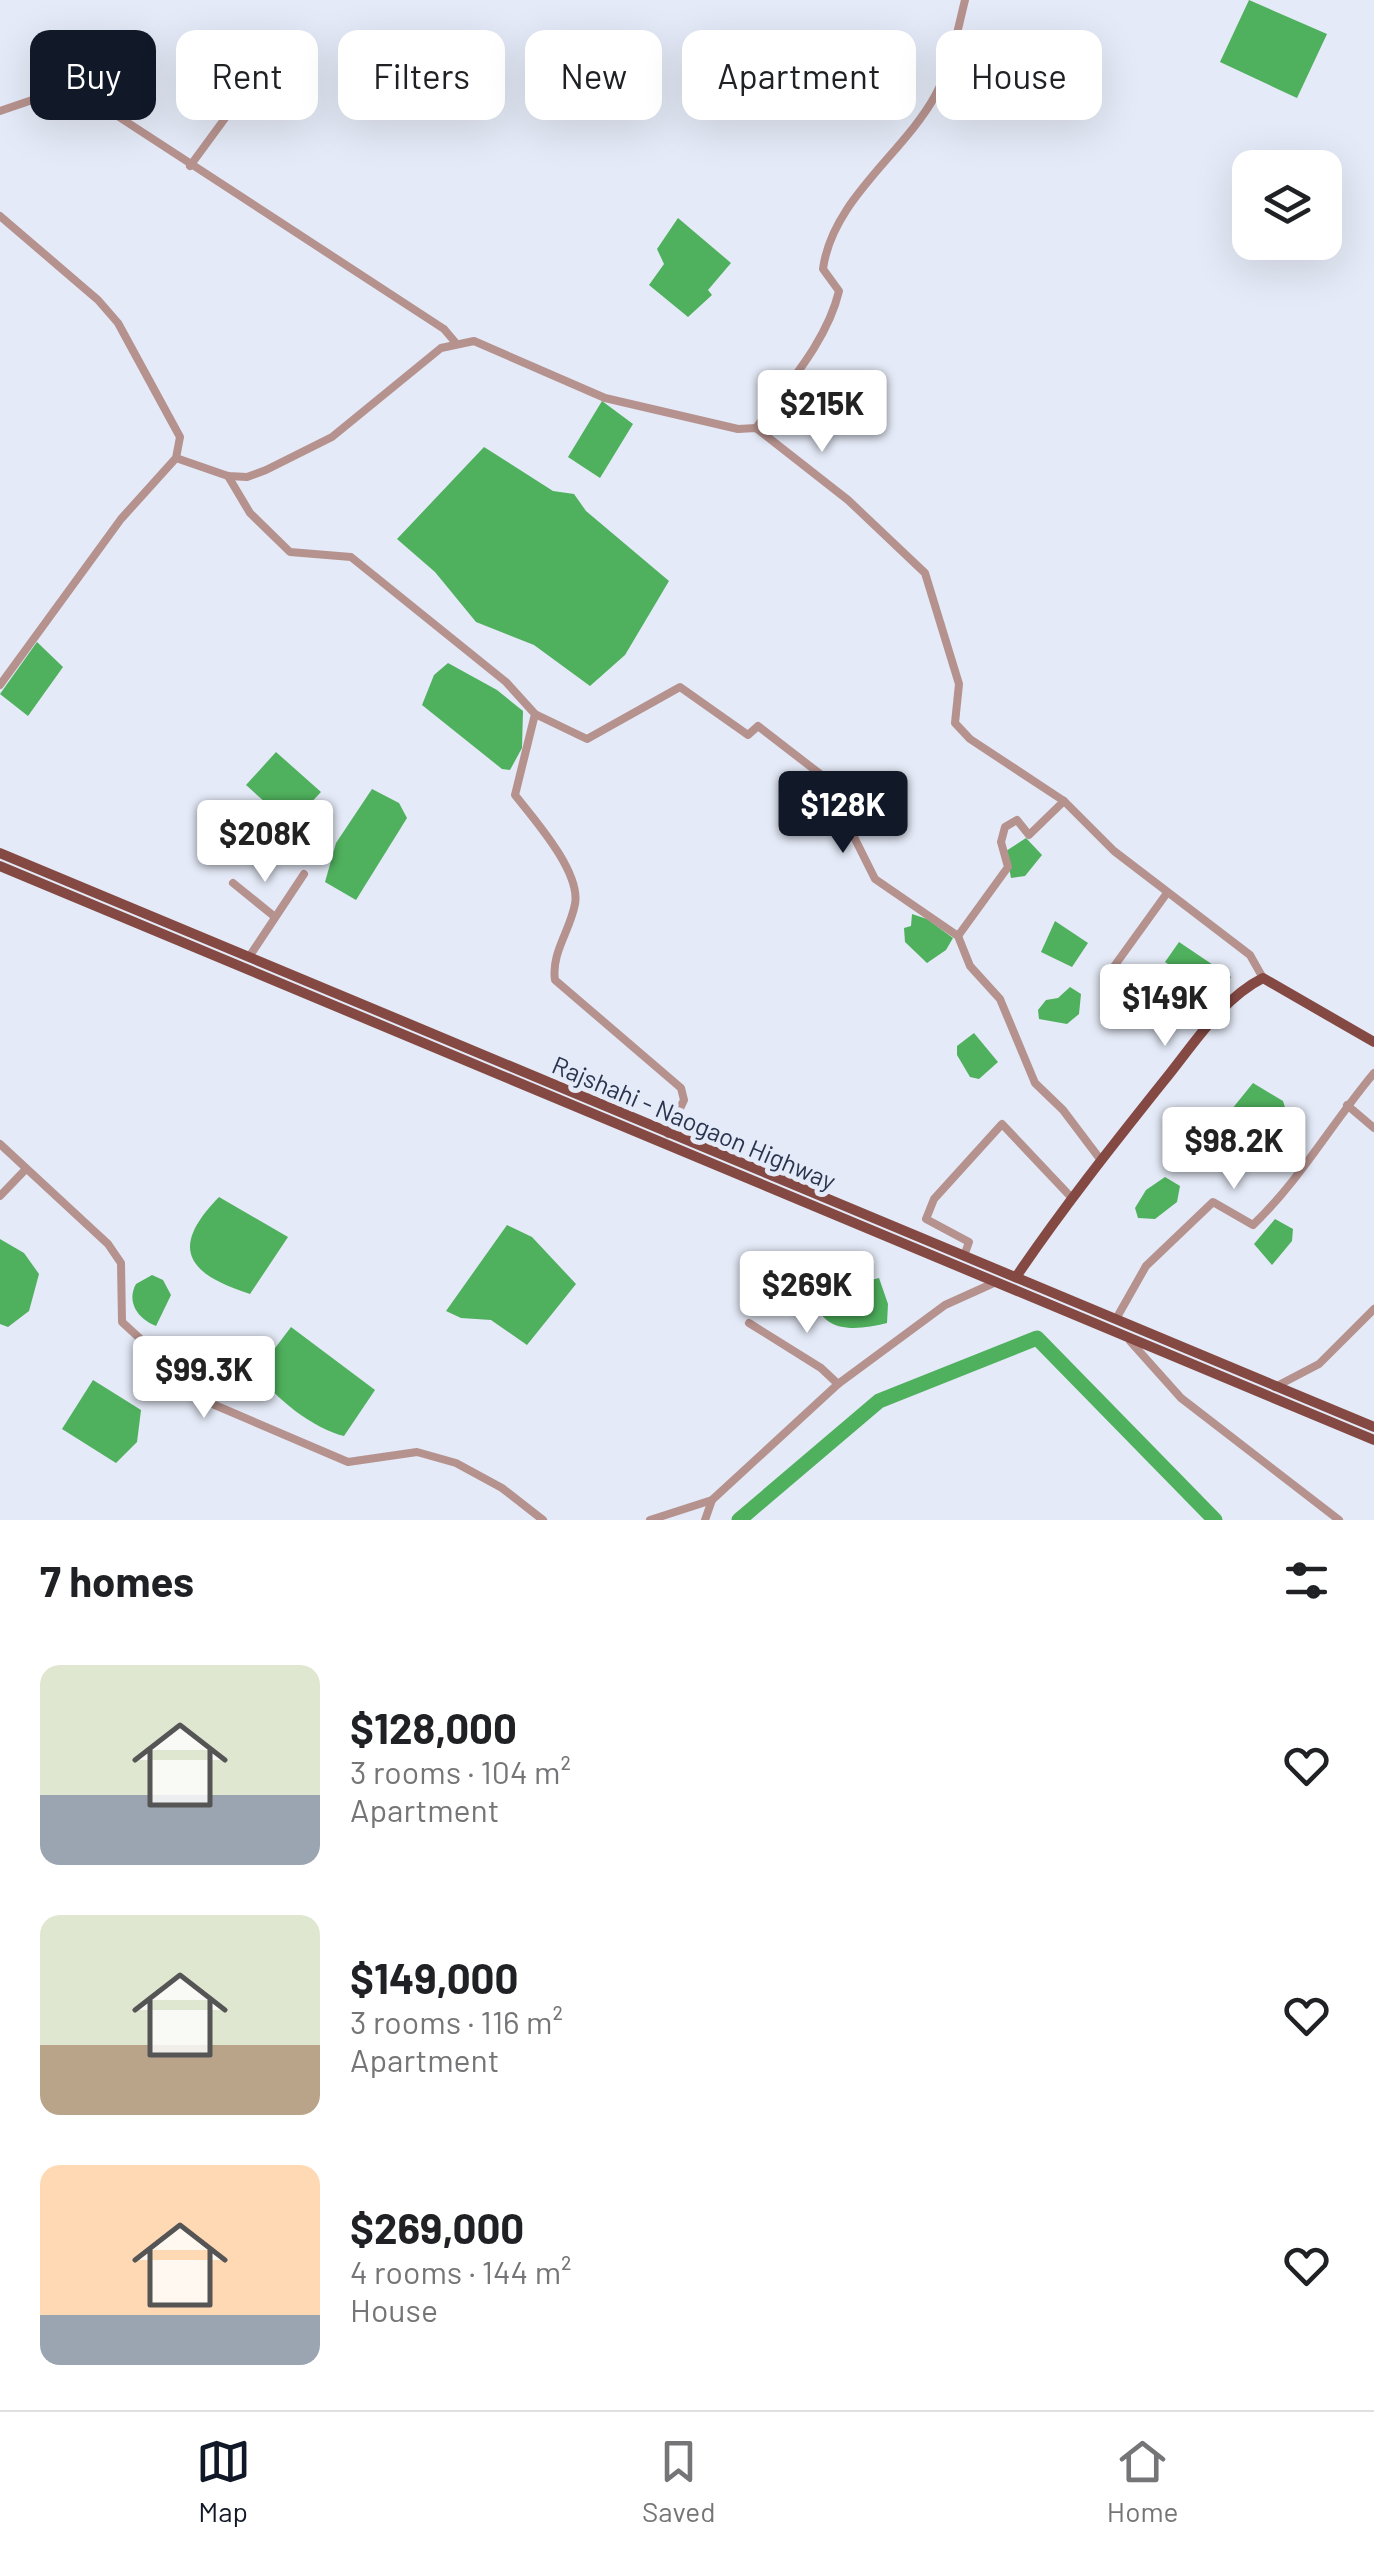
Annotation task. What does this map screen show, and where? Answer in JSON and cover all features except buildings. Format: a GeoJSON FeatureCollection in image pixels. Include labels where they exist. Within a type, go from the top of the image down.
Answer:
{"type":"FeatureCollection","features":[{"type":"Feature","properties":{"kind":"main road","name":"Rajshahi - Naogaon Highway"},"geometry":{"type":"LineString","coordinates":[[0,852],[668,1134],[1127,1337],[1157,1343],[1374,1428]]}},
{"type":"Feature","properties":{"kind":"main road","name":"Rajshahi - Naogaon Highway"},"geometry":{"type":"LineString","coordinates":[[0,866],[898,1236],[1016,1277],[1374,1440]]}},
{"type":"Feature","properties":{"kind":"main road"},"geometry":{"type":"LineString","coordinates":[[1016,1277],[1070,1196],[1211,1023],[1247,986],[1262,978],[1374,1042]]}},
{"type":"Feature","properties":{"kind":"street"},"geometry":{"type":"LineString","coordinates":[[756,428],[813,349],[835,307],[839,291],[823,269],[825,254],[850,206],[935,96],[965,0]]}},
{"type":"Feature","properties":{"kind":"street"},"geometry":{"type":"LineString","coordinates":[[0,112],[44,96],[116,115],[444,329],[454,342]]}},
{"type":"Feature","properties":{"kind":"street"},"geometry":{"type":"LineString","coordinates":[[190,166],[224,120]]}},
{"type":"Feature","properties":{"kind":"street"},"geometry":{"type":"LineString","coordinates":[[0,216],[98,300],[118,323],[180,437],[176,458],[121,519],[0,686]]}},
{"type":"Feature","properties":{"kind":"street"},"geometry":{"type":"LineString","coordinates":[[176,458],[228,476],[247,477],[266,470],[332,437],[454,342],[474,340],[605,398],[738,430],[756,428],[848,500],[924,573],[959,684],[955,724],[970,739],[1064,801],[1114,851],[1250,955],[1262,978]]}},
{"type":"Feature","properties":{"kind":"street"},"geometry":{"type":"LineString","coordinates":[[228,476],[250,513],[290,552],[352,557],[506,682],[534,714],[588,740],[680,687],[748,735],[758,726],[824,777],[875,879],[958,936],[970,966],[1000,1000],[1035,1084],[1063,1110],[1100,1159]]}},
{"type":"Feature","properties":{"kind":"street"},"geometry":{"type":"LineString","coordinates":[[534,714],[515,795],[551,840],[574,888],[576,902],[553,967],[555,980],[681,1088],[684,1100],[668,1134]]}},
{"type":"Feature","properties":{"kind":"street"},"geometry":{"type":"LineString","coordinates":[[958,936],[1008,867],[1001,842],[1005,827],[1017,820],[1029,835],[1064,801]]}},
{"type":"Feature","properties":{"kind":"street"},"geometry":{"type":"LineString","coordinates":[[248,957],[304,874]]}},
{"type":"Feature","properties":{"kind":"street"},"geometry":{"type":"LineString","coordinates":[[232,883],[275,916]]}},
{"type":"Feature","properties":{"kind":"street"},"geometry":{"type":"LineString","coordinates":[[1110,972],[1167,892]]}},
{"type":"Feature","properties":{"kind":"street"},"geometry":{"type":"LineString","coordinates":[[1116,1320],[1146,1266],[1213,1202],[1253,1225],[1284,1196],[1374,1072]]}},
{"type":"Feature","properties":{"kind":"street"},"geometry":{"type":"LineString","coordinates":[[1347,1105],[1374,1128]]}},
{"type":"Feature","properties":{"kind":"street"},"geometry":{"type":"LineString","coordinates":[[964,1256],[969,1242],[926,1219],[934,1199],[1002,1124],[1070,1196]]}},
{"type":"Feature","properties":{"kind":"street"},"geometry":{"type":"LineString","coordinates":[[0,1144],[108,1244],[121,1263],[122,1322],[210,1403],[348,1462],[417,1452],[456,1463],[502,1488],[543,1520]]}},
{"type":"Feature","properties":{"kind":"street"},"geometry":{"type":"LineString","coordinates":[[0,1196],[25,1170]]}},
{"type":"Feature","properties":{"kind":"street"},"geometry":{"type":"LineString","coordinates":[[650,1520],[712,1500],[838,1384],[946,1304],[996,1282]]}},
{"type":"Feature","properties":{"kind":"street"},"geometry":{"type":"LineString","coordinates":[[1275,1387],[1318,1364],[1374,1309]]}},
{"type":"Feature","properties":{"kind":"street"},"geometry":{"type":"LineString","coordinates":[[749,1323],[821,1368],[838,1384]]}},
{"type":"Feature","properties":{"kind":"street"},"geometry":{"type":"LineString","coordinates":[[1127,1337],[1181,1398],[1339,1520]]}},
{"type":"Feature","properties":{"kind":"street"},"geometry":{"type":"LineString","coordinates":[[705,1520],[712,1500]]}},
{"type":"Feature","properties":{"kind":"shaded area"},"geometry":{"type":"Polygon","coordinates":[[[1249,0],[1327,34],[1297,98],[1220,62],[1249,0]]]}},
{"type":"Feature","properties":{"kind":"shaded area"},"geometry":{"type":"Polygon","coordinates":[[[678,218],[731,263],[708,290],[712,295],[688,317],[649,285],[664,264],[657,249],[678,218]]]}},
{"type":"Feature","properties":{"kind":"shaded area"},"geometry":{"type":"Polygon","coordinates":[[[602,401],[633,424],[600,478],[568,457],[602,401]]]}},
{"type":"Feature","properties":{"kind":"shaded area"},"geometry":{"type":"Polygon","coordinates":[[[484,447],[553,491],[574,494],[586,511],[669,581],[625,655],[590,686],[534,645],[476,622],[435,572],[397,539],[484,447]]]}},
{"type":"Feature","properties":{"kind":"shaded area"},"geometry":{"type":"Polygon","coordinates":[[[37,642],[63,667],[28,716],[0,694],[37,642]]]}},
{"type":"Feature","properties":{"kind":"shaded area"},"geometry":{"type":"Polygon","coordinates":[[[448,663],[497,690],[523,711],[522,748],[510,770],[502,769],[422,705],[434,675],[448,663]]]}},
{"type":"Feature","properties":{"kind":"shaded area"},"geometry":{"type":"Polygon","coordinates":[[[276,752],[321,792],[290,825],[246,785],[276,752]]]}},
{"type":"Feature","properties":{"kind":"shaded area"},"geometry":{"type":"Polygon","coordinates":[[[372,789],[399,803],[407,818],[356,900],[325,882],[336,843],[372,789]]]}},
{"type":"Feature","properties":{"kind":"shaded area"},"geometry":{"type":"Polygon","coordinates":[[[1026,838],[1042,855],[1025,876],[1011,878],[1006,851],[1026,838]]]}},
{"type":"Feature","properties":{"kind":"shaded area"},"geometry":{"type":"Polygon","coordinates":[[[912,914],[927,919],[953,938],[946,950],[927,963],[905,942],[904,928],[911,926],[912,914]]]}},
{"type":"Feature","properties":{"kind":"shaded area"},"geometry":{"type":"Polygon","coordinates":[[[1055,921],[1088,943],[1072,967],[1041,952],[1055,921]]]}},
{"type":"Feature","properties":{"kind":"shaded area"},"geometry":{"type":"Polygon","coordinates":[[[1179,942],[1231,977],[1217,997],[1165,962],[1179,942]]]}},
{"type":"Feature","properties":{"kind":"shaded area"},"geometry":{"type":"Polygon","coordinates":[[[1070,987],[1081,994],[1079,1014],[1067,1024],[1039,1019],[1038,1010],[1046,1000],[1058,998],[1070,987]]]}},
{"type":"Feature","properties":{"kind":"shaded area"},"geometry":{"type":"Polygon","coordinates":[[[974,1033],[998,1062],[979,1079],[970,1077],[957,1055],[957,1046],[974,1033]]]}},
{"type":"Feature","properties":{"kind":"shaded area"},"geometry":{"type":"Polygon","coordinates":[[[1253,1083],[1283,1101],[1287,1114],[1263,1146],[1246,1156],[1215,1130],[1253,1083]]]}},
{"type":"Feature","properties":{"kind":"shaded area"},"geometry":{"type":"Polygon","coordinates":[[[1165,1177],[1180,1186],[1177,1202],[1155,1219],[1138,1218],[1135,1208],[1146,1190],[1165,1177]]]}},
{"type":"Feature","properties":{"kind":"shaded area"},"geometry":{"type":"Polygon","coordinates":[[[219,1197],[288,1237],[250,1294],[212,1278],[192,1258],[194,1231],[219,1197]]]}},
{"type":"Feature","properties":{"kind":"shaded area"},"geometry":{"type":"Polygon","coordinates":[[[1275,1219],[1293,1229],[1292,1241],[1272,1265],[1254,1244],[1275,1219]]]}},
{"type":"Feature","properties":{"kind":"shaded area"},"geometry":{"type":"Polygon","coordinates":[[[507,1225],[532,1237],[576,1284],[527,1345],[491,1320],[461,1318],[446,1311],[507,1225]]]}},
{"type":"Feature","properties":{"kind":"shaded area"},"geometry":{"type":"Polygon","coordinates":[[[0,1239],[24,1253],[39,1274],[29,1311],[8,1327],[0,1324],[0,1239]]]}},
{"type":"Feature","properties":{"kind":"shaded area"},"geometry":{"type":"Polygon","coordinates":[[[152,1275],[163,1280],[171,1295],[156,1326],[139,1314],[132,1297],[136,1284],[152,1275]]]}},
{"type":"Feature","properties":{"kind":"shaded area"},"geometry":{"type":"Polygon","coordinates":[[[879,1278],[888,1304],[887,1323],[851,1328],[823,1317],[814,1295],[879,1278]]]}},
{"type":"Feature","properties":{"kind":"shaded area"},"geometry":{"type":"Polygon","coordinates":[[[291,1327],[375,1390],[344,1436],[320,1427],[296,1411],[257,1372],[291,1327]]]}},
{"type":"Feature","properties":{"kind":"shaded area"},"geometry":{"type":"Polygon","coordinates":[[[93,1380],[141,1410],[137,1442],[116,1463],[62,1429],[93,1380]]]}},
{"type":"Feature","properties":{"kind":"waterway"},"geometry":{"type":"LineString","coordinates":[[739,1520],[879,1401],[1037,1338],[1215,1520]]}}]}
